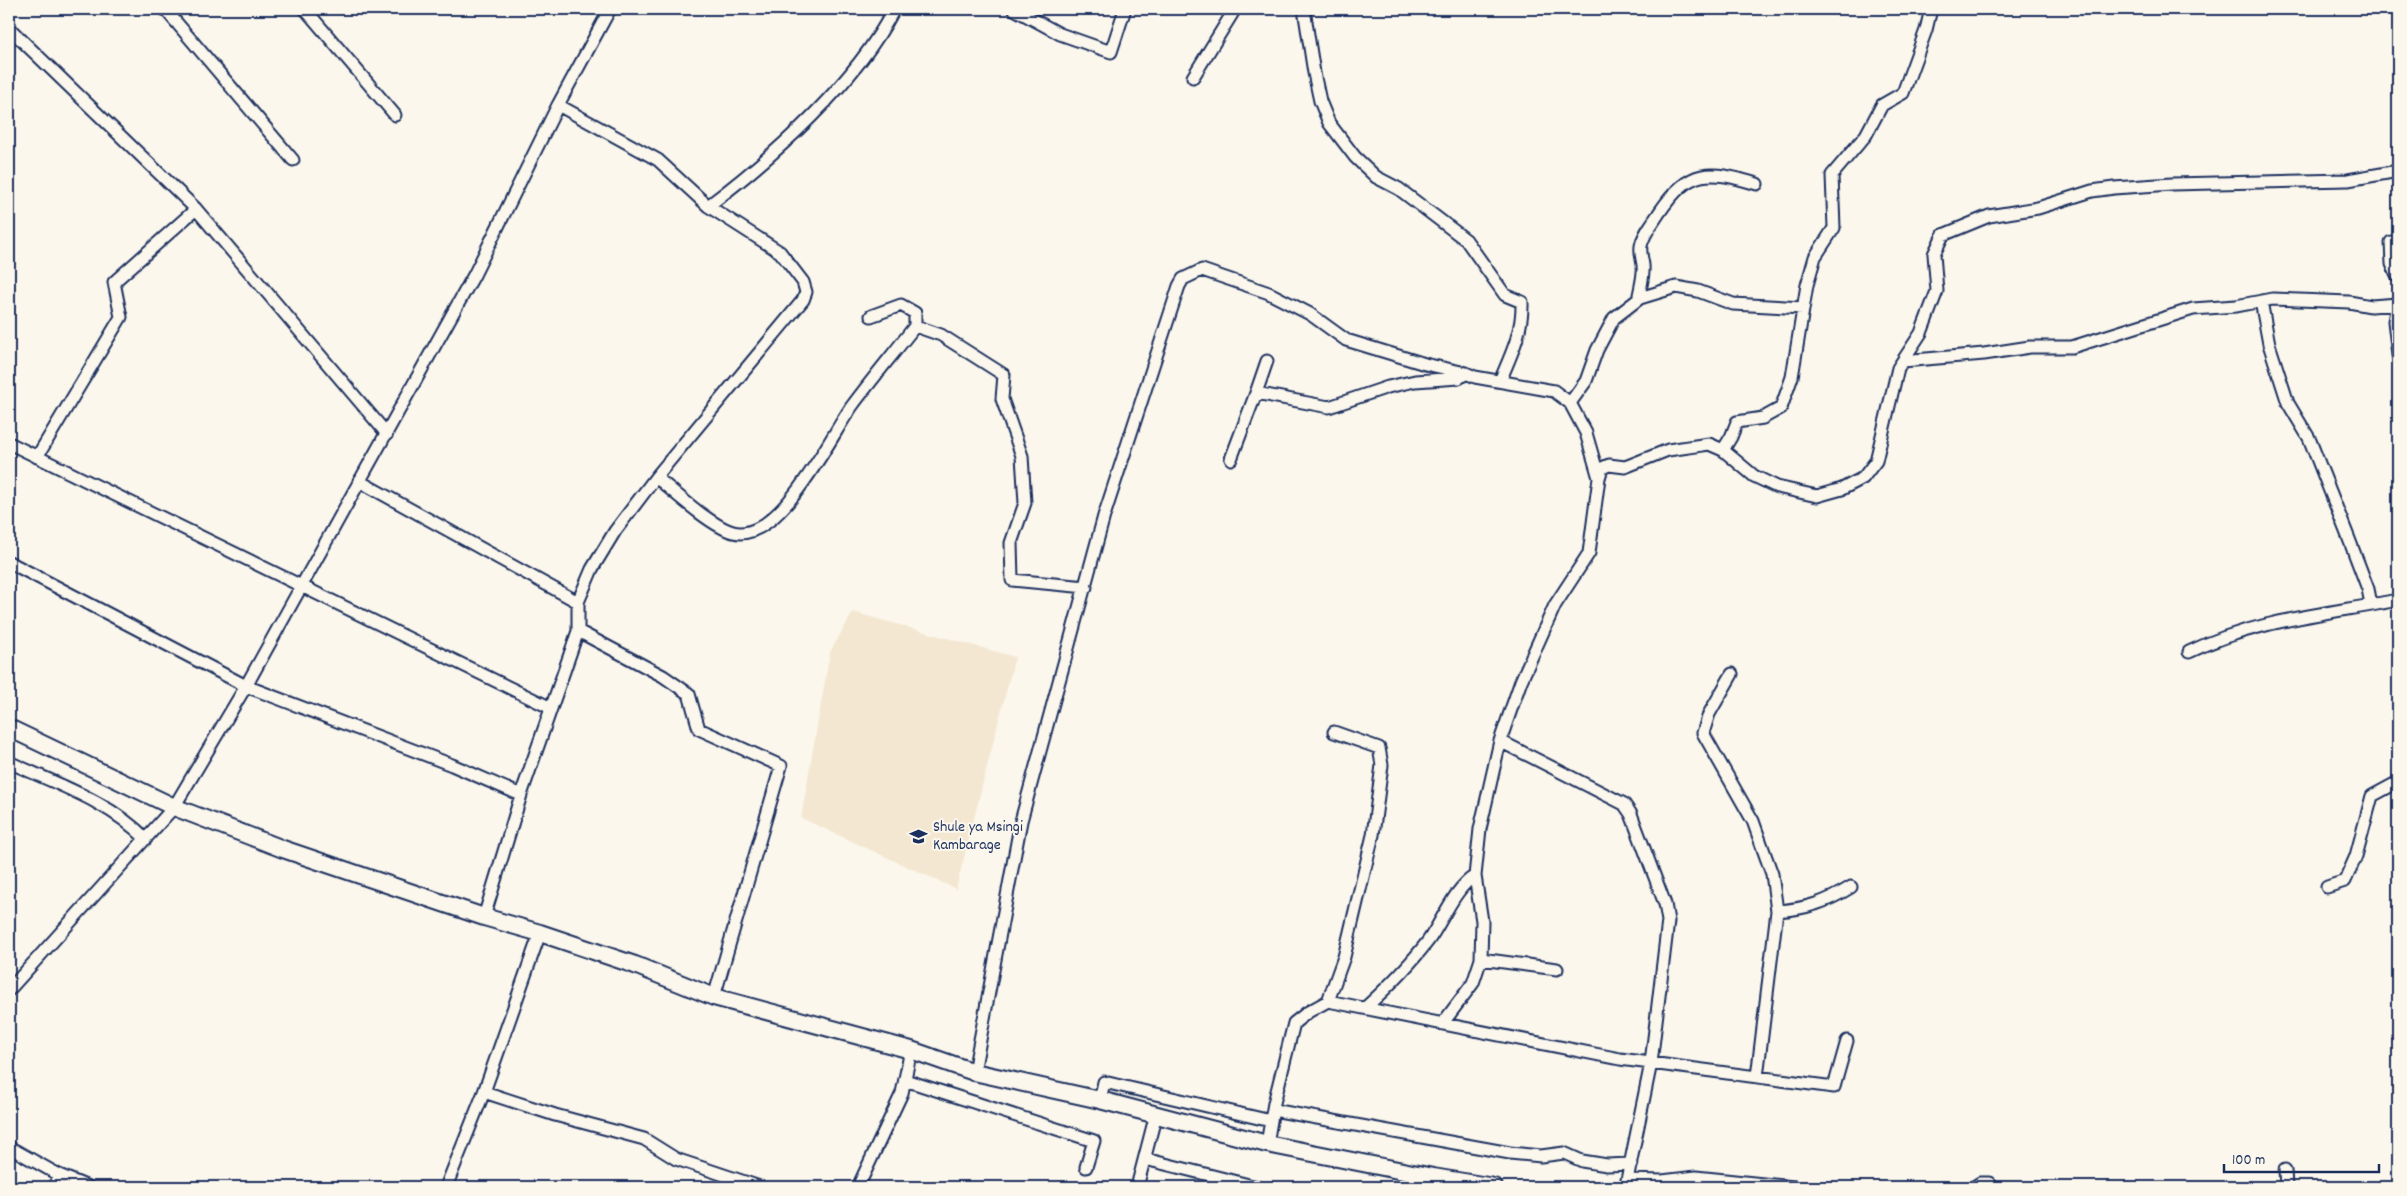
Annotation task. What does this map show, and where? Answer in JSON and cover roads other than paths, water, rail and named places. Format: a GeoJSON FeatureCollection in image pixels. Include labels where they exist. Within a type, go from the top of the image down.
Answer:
{"type":"FeatureCollection","features":[{"type":"Feature","properties":{"kind":"main road"},"geometry":{"type":"LineString","coordinates":[[9,728],[174,807],[283,848],[484,917],[540,932],[635,965],[714,997],[911,1050],[974,1072],[1100,1100],[1267,1144],[1433,1178],[1494,1187]]}},
{"type":"Feature","properties":{"kind":"street"},"geometry":{"type":"LineString","coordinates":[[165,9],[293,160]]}},
{"type":"Feature","properties":{"kind":"street"},"geometry":{"type":"LineString","coordinates":[[305,9],[396,115]]}},
{"type":"Feature","properties":{"kind":"street"},"geometry":{"type":"LineString","coordinates":[[9,990],[174,807],[246,686],[474,275],[558,105],[610,9]]}},
{"type":"Feature","properties":{"kind":"street"},"geometry":{"type":"LineString","coordinates":[[708,206],[759,168],[849,76],[894,9]]}},
{"type":"Feature","properties":{"kind":"street"},"geometry":{"type":"LineString","coordinates":[[1014,9],[1060,34],[1111,52],[1125,9]]}},
{"type":"Feature","properties":{"kind":"street"},"geometry":{"type":"LineString","coordinates":[[1193,77],[1235,9]]}},
{"type":"Feature","properties":{"kind":"street"},"geometry":{"type":"LineString","coordinates":[[1304,9],[1320,101],[1329,123],[1355,157],[1376,177],[1399,189],[1466,240],[1505,295],[1522,302],[1523,318],[1517,341],[1500,381]]}},
{"type":"Feature","properties":{"kind":"street"},"geometry":{"type":"LineString","coordinates":[[1723,450],[1732,436],[1737,422],[1763,418],[1780,408],[1792,376],[1803,308],[1815,256],[1834,228],[1832,175],[1866,135],[1882,105],[1903,93],[1926,30],[1931,9]]}},
{"type":"Feature","properties":{"kind":"street"},"geometry":{"type":"LineString","coordinates":[[9,28],[196,209],[387,434]]}},
{"type":"Feature","properties":{"kind":"street"},"geometry":{"type":"LineString","coordinates":[[484,917],[520,795],[578,631],[578,602],[592,569],[656,477],[803,300],[806,292],[803,282],[780,252],[708,206],[658,160],[558,105]]}},
{"type":"Feature","properties":{"kind":"street"},"geometry":{"type":"LineString","coordinates":[[1443,1023],[1473,983],[1481,959],[1482,921],[1475,876],[1480,829],[1500,742],[1521,681],[1555,605],[1589,553],[1602,468],[1609,465],[1625,467],[1683,446],[1709,444],[1723,450],[1754,476],[1777,487],[1817,496],[1855,483],[1870,471],[1876,461],[1898,368],[1921,333],[1937,291],[1934,254],[1943,235],[1989,216],[2038,208],[2092,192],[2114,188],[2163,184],[2348,180],[2398,171]]}},
{"type":"Feature","properties":{"kind":"street"},"geometry":{"type":"LineString","coordinates":[[1640,298],[1643,278],[1641,246],[1646,233],[1671,195],[1682,185],[1707,174],[1726,175],[1757,184]]}},
{"type":"Feature","properties":{"kind":"street"},"geometry":{"type":"LineString","coordinates":[[36,457],[121,316],[114,282],[196,209]]}},
{"type":"Feature","properties":{"kind":"street"},"geometry":{"type":"LineString","coordinates":[[2393,240],[2392,264],[2398,277]]}},
{"type":"Feature","properties":{"kind":"street"},"geometry":{"type":"LineString","coordinates":[[974,1072],[1021,821],[1104,516],[1179,286],[1183,279],[1202,270],[1227,277],[1269,293],[1310,314],[1346,340],[1476,377],[1554,391],[1570,403],[1586,433],[1599,478]]}},
{"type":"Feature","properties":{"kind":"street"},"geometry":{"type":"LineString","coordinates":[[1570,403],[1586,381],[1597,350],[1614,318],[1640,298],[1676,287],[1698,290],[1733,304],[1803,308]]}},
{"type":"Feature","properties":{"kind":"street"},"geometry":{"type":"LineString","coordinates":[[1903,361],[1984,354],[2030,346],[2072,347],[2193,309],[2236,306],[2261,301],[2294,299],[2349,302],[2371,306],[2398,304]]}},
{"type":"Feature","properties":{"kind":"street"},"geometry":{"type":"LineString","coordinates":[[2398,300],[2394,321],[2398,355]]}},
{"type":"Feature","properties":{"kind":"street"},"geometry":{"type":"LineString","coordinates":[[2261,301],[2269,344],[2288,403],[2309,438],[2349,539],[2371,604]]}},
{"type":"Feature","properties":{"kind":"street"},"geometry":{"type":"LineString","coordinates":[[656,477],[714,522],[732,532],[743,533],[762,527],[807,480],[852,407],[915,326],[915,314],[901,305],[871,316]]}},
{"type":"Feature","properties":{"kind":"street"},"geometry":{"type":"LineString","coordinates":[[915,326],[941,335],[1004,375],[1002,399],[1022,456],[1025,503],[1011,543],[1012,580],[1086,586]]}},
{"type":"Feature","properties":{"kind":"street"},"geometry":{"type":"LineString","coordinates":[[1231,459],[1266,361]]}},
{"type":"Feature","properties":{"kind":"street"},"geometry":{"type":"LineString","coordinates":[[1256,393],[1329,408],[1388,387],[1414,381],[1459,378],[1466,373]]}},
{"type":"Feature","properties":{"kind":"street"},"geometry":{"type":"LineString","coordinates":[[9,443],[551,708]]}},
{"type":"Feature","properties":{"kind":"street"},"geometry":{"type":"LineString","coordinates":[[359,481],[578,602]]}},
{"type":"Feature","properties":{"kind":"street"},"geometry":{"type":"LineString","coordinates":[[9,562],[246,686],[452,765],[520,795]]}},
{"type":"Feature","properties":{"kind":"street"},"geometry":{"type":"LineString","coordinates":[[2189,652],[2213,640],[2279,622],[2398,600]]}},
{"type":"Feature","properties":{"kind":"street"},"geometry":{"type":"LineString","coordinates":[[578,631],[663,676],[689,694],[699,729],[781,766],[714,997]]}},
{"type":"Feature","properties":{"kind":"street"},"geometry":{"type":"LineString","coordinates":[[1732,674],[1709,714],[1703,733],[1753,821],[1772,874],[1777,910],[1758,1077]]}},
{"type":"Feature","properties":{"kind":"street"},"geometry":{"type":"LineString","coordinates":[[1328,1001],[1344,957],[1374,835],[1382,765],[1379,748],[1334,732]]}},
{"type":"Feature","properties":{"kind":"street"},"geometry":{"type":"LineString","coordinates":[[1500,742],[1624,804],[1631,814],[1665,904],[1668,921],[1651,1063],[1626,1184],[1696,1177],[1794,1187]]}},
{"type":"Feature","properties":{"kind":"street"},"geometry":{"type":"LineString","coordinates":[[9,762],[102,805],[134,827],[146,839]]}},
{"type":"Feature","properties":{"kind":"street"},"geometry":{"type":"LineString","coordinates":[[2328,888],[2345,881],[2356,856],[2372,796],[2398,782]]}},
{"type":"Feature","properties":{"kind":"street"},"geometry":{"type":"LineString","coordinates":[[1365,1008],[1403,973],[1438,926],[1459,891],[1468,880],[1475,876]]}},
{"type":"Feature","properties":{"kind":"street"},"geometry":{"type":"LineString","coordinates":[[1777,910],[1800,909],[1830,900],[1851,886]]}},
{"type":"Feature","properties":{"kind":"street"},"geometry":{"type":"LineString","coordinates":[[446,1187],[484,1092],[540,932]]}},
{"type":"Feature","properties":{"kind":"street"},"geometry":{"type":"LineString","coordinates":[[1481,959],[1557,968]]}},
{"type":"Feature","properties":{"kind":"street"},"geometry":{"type":"LineString","coordinates":[[1267,1144],[1294,1023],[1308,1012],[1328,1001],[1620,1059],[1834,1088],[1847,1041]]}},
{"type":"Feature","properties":{"kind":"street"},"geometry":{"type":"LineString","coordinates":[[858,1187],[902,1093],[911,1050]]}},
{"type":"Feature","properties":{"kind":"street"},"geometry":{"type":"LineString","coordinates":[[905,1080],[1094,1141],[1086,1166]]}},
{"type":"Feature","properties":{"kind":"street"},"geometry":{"type":"LineString","coordinates":[[1100,1100],[1104,1082],[1272,1115],[1510,1153],[1541,1156],[1564,1154],[1582,1161],[1607,1165],[1631,1164]]}},
{"type":"Feature","properties":{"kind":"street"},"geometry":{"type":"LineString","coordinates":[[484,1092],[547,1113],[644,1139],[676,1159],[760,1187]]}},
{"type":"Feature","properties":{"kind":"street"},"geometry":{"type":"LineString","coordinates":[[1137,1187],[1156,1114]]}},
{"type":"Feature","properties":{"kind":"street"},"geometry":{"type":"LineString","coordinates":[[9,1148],[59,1175],[88,1187]]}},
{"type":"Feature","properties":{"kind":"street"},"geometry":{"type":"LineString","coordinates":[[1144,1158],[1257,1187]]}},
{"type":"Feature","properties":{"kind":"street"},"geometry":{"type":"LineString","coordinates":[[2285,1170],[2286,1187]]}},
{"type":"Feature","properties":{"kind":"street"},"geometry":{"type":"LineString","coordinates":[[54,1187],[59,1175]]}},
{"type":"Feature","properties":{"kind":"street"},"geometry":{"type":"LineString","coordinates":[[1974,1187],[1980,1183],[1989,1183]]}},
{"type":"Feature","properties":{"kind":"place","name":"Shule ya Msingi Kambarage"},"geometry":{"type":"Point","coordinates":[919,836]}}]}
